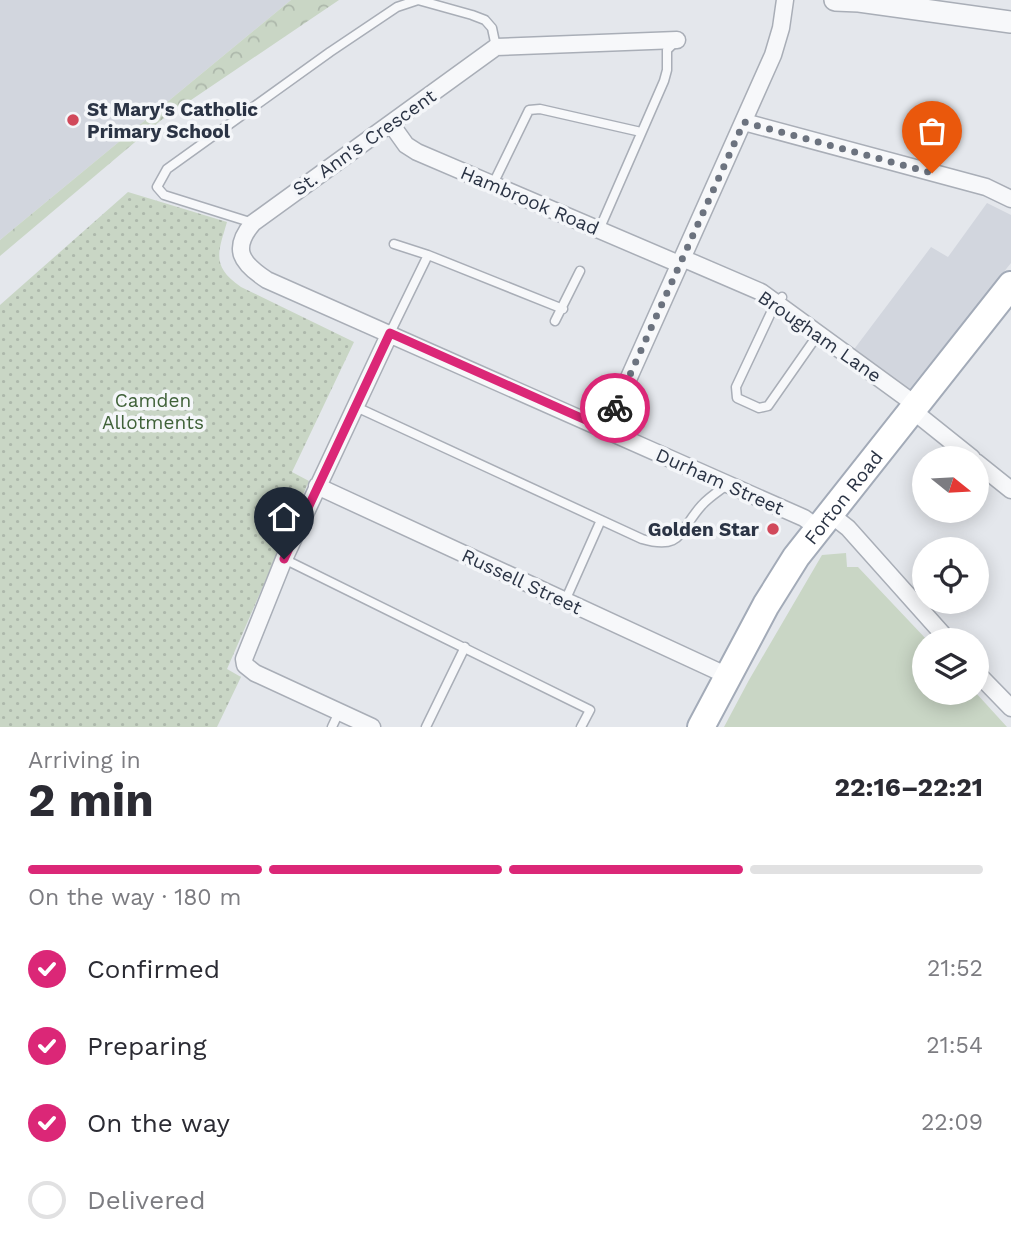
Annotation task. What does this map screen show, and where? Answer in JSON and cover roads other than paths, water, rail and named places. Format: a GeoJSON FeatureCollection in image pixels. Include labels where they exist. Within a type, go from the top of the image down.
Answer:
{"type":"FeatureCollection","features":[{"type":"Feature","properties":{"kind":"main road","name":"Forton Road"},"geometry":{"type":"LineString","coordinates":[[701,727],[774,591],[824,521],[1011,285]]}},
{"type":"Feature","properties":{"kind":"street"},"geometry":{"type":"LineString","coordinates":[[606,429],[773,55],[785,0]]}},
{"type":"Feature","properties":{"kind":"street"},"geometry":{"type":"LineString","coordinates":[[835,0],[950,6],[1011,22]]}},
{"type":"Feature","properties":{"kind":"street"},"geometry":{"type":"LineString","coordinates":[[496,47],[677,40]]}},
{"type":"Feature","properties":{"kind":"street","name":"St. Ann's Crescent"},"geometry":{"type":"LineString","coordinates":[[253,223],[496,47]]}},
{"type":"Feature","properties":{"kind":"street"},"geometry":{"type":"LineString","coordinates":[[744,122],[986,187],[1011,199]]}},
{"type":"Feature","properties":{"kind":"street","name":"Hambrook Road"},"geometry":{"type":"LineString","coordinates":[[391,124],[411,149],[599,230],[681,261]]}},
{"type":"Feature","properties":{"kind":"street"},"geometry":{"type":"LineString","coordinates":[[253,223],[241,244],[241,255],[250,269],[267,280],[390,333],[284,559],[247,646],[245,665],[336,719],[372,727]]}},
{"type":"Feature","properties":{"kind":"street","name":"Brougham Lane"},"geometry":{"type":"LineString","coordinates":[[681,261],[779,299],[958,446]]}},
{"type":"Feature","properties":{"kind":"street","name":"Durham Street"},"geometry":{"type":"LineString","coordinates":[[390,333],[804,518],[848,528],[937,628]]}},
{"type":"Feature","properties":{"kind":"street"},"geometry":{"type":"LineString","coordinates":[[989,472],[1011,490]]}},
{"type":"Feature","properties":{"kind":"street","name":"Russell Street"},"geometry":{"type":"LineString","coordinates":[[317,486],[728,676]]}},
{"type":"Feature","properties":{"kind":"street"},"geometry":{"type":"LineString","coordinates":[[989,685],[1011,708]]}},
{"type":"Feature","properties":{"kind":"lane"},"geometry":{"type":"LineString","coordinates":[[253,223],[164,195],[157,187],[160,179],[167,169],[248,110],[397,8],[418,0],[485,20],[492,28],[496,47]]}},
{"type":"Feature","properties":{"kind":"lane"},"geometry":{"type":"LineString","coordinates":[[599,230],[664,81],[667,50],[677,40]]}},
{"type":"Feature","properties":{"kind":"lane"},"geometry":{"type":"LineString","coordinates":[[493,184],[528,110],[540,109],[641,132]]}},
{"type":"Feature","properties":{"kind":"lane"},"geometry":{"type":"LineString","coordinates":[[394,244],[563,309]]}},
{"type":"Feature","properties":{"kind":"lane"},"geometry":{"type":"LineString","coordinates":[[390,333],[428,255]]}},
{"type":"Feature","properties":{"kind":"lane"},"geometry":{"type":"LineString","coordinates":[[555,321],[580,271]]}},
{"type":"Feature","properties":{"kind":"lane"},"geometry":{"type":"LineString","coordinates":[[779,299],[736,387],[737,398],[759,408],[768,405],[825,334]]}},
{"type":"Feature","properties":{"kind":"lane"},"geometry":{"type":"LineString","coordinates":[[354,407],[642,539],[666,543],[678,540],[701,506],[728,484]]}},
{"type":"Feature","properties":{"kind":"lane"},"geometry":{"type":"LineString","coordinates":[[565,601],[601,520]]}},
{"type":"Feature","properties":{"kind":"lane"},"geometry":{"type":"LineString","coordinates":[[284,559],[590,710],[582,727]]}},
{"type":"Feature","properties":{"kind":"lane"},"geometry":{"type":"LineString","coordinates":[[426,727],[465,647]]}},
{"type":"Feature","properties":{"kind":"place","name":"St Mary's Catholic Primary School"},"geometry":{"type":"Point","coordinates":[73,120]}},
{"type":"Feature","properties":{"kind":"place","name":"Golden Star"},"geometry":{"type":"Point","coordinates":[773,529]}},
{"type":"Feature","properties":{"kind":"park label","name":"Camden Allotments"},"geometry":{"type":"Point","coordinates":[153,411]}}]}
